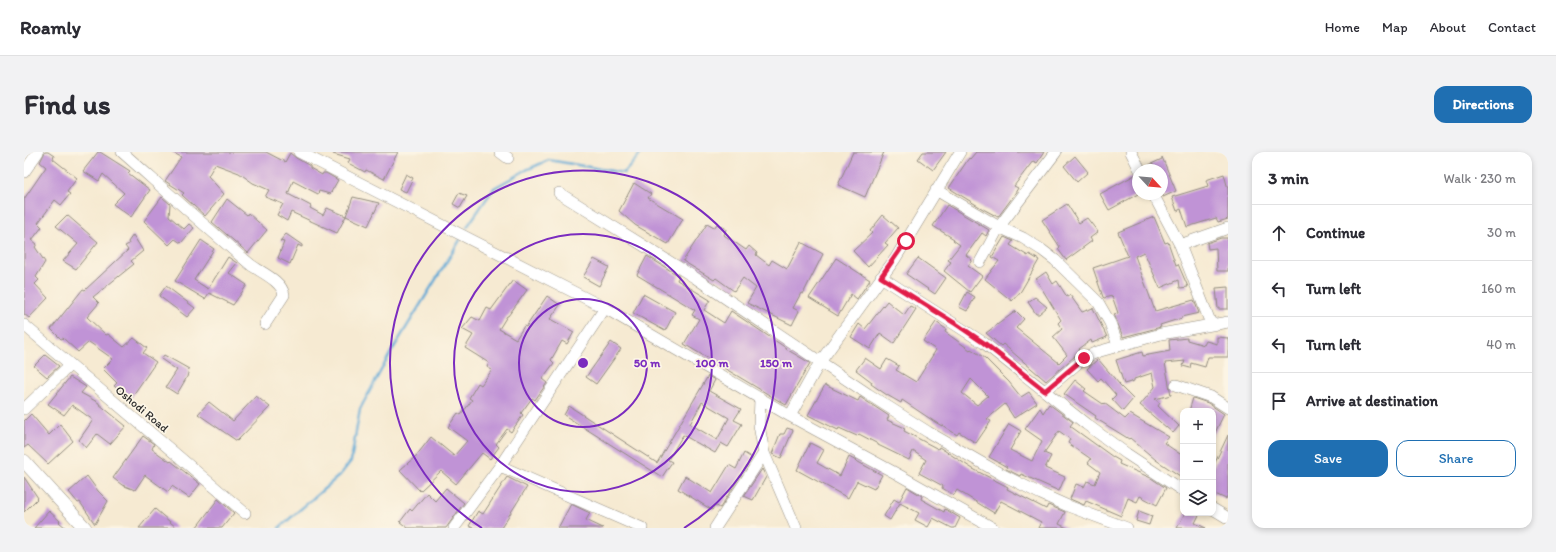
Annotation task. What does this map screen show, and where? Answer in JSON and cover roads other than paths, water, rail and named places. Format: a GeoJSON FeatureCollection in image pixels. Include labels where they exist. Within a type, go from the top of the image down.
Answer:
{"type":"FeatureCollection","features":[{"type":"Feature","properties":{"kind":"main road"},"geometry":{"type":"LineString","coordinates":[[24,461],[85,528]]}},
{"type":"Feature","properties":{"kind":"street"},"geometry":{"type":"LineString","coordinates":[[24,172],[38,152]]}},
{"type":"Feature","properties":{"kind":"street"},"geometry":{"type":"LineString","coordinates":[[122,152],[193,216],[256,269],[283,289],[284,295],[265,324]]}},
{"type":"Feature","properties":{"kind":"street"},"geometry":{"type":"LineString","coordinates":[[299,152],[605,308],[760,399],[993,528]]}},
{"type":"Feature","properties":{"kind":"street"},"geometry":{"type":"LineString","coordinates":[[790,416],[820,362],[913,230],[960,152]]}},
{"type":"Feature","properties":{"kind":"street"},"geometry":{"type":"LineString","coordinates":[[980,262],[999,227],[1056,152]]}},
{"type":"Feature","properties":{"kind":"street"},"geometry":{"type":"LineString","coordinates":[[1131,152],[1137,164]]}},
{"type":"Feature","properties":{"kind":"street"},"geometry":{"type":"LineString","coordinates":[[936,190],[1042,250],[1066,269],[1087,290],[1104,311],[1118,345]]}},
{"type":"Feature","properties":{"kind":"street"},"geometry":{"type":"LineString","coordinates":[[559,193],[694,277],[820,362],[928,432],[1001,474],[1068,506],[1127,528]]}},
{"type":"Feature","properties":{"kind":"street"},"geometry":{"type":"LineString","coordinates":[[1156,200],[1180,244],[1212,324]]}},
{"type":"Feature","properties":{"kind":"street"},"geometry":{"type":"LineString","coordinates":[[1180,244],[1228,228]]}},
{"type":"Feature","properties":{"kind":"street"},"geometry":{"type":"LineString","coordinates":[[881,277],[979,339],[1086,424],[1127,454],[1180,489]]}},
{"type":"Feature","properties":{"kind":"street"},"geometry":{"type":"LineString","coordinates":[[454,528],[500,466],[605,308]]}},
{"type":"Feature","properties":{"kind":"street"},"geometry":{"type":"LineString","coordinates":[[1045,391],[1084,358],[1118,345],[1161,334],[1228,322]]}},
{"type":"Feature","properties":{"kind":"street","name":"Oshodi Road"},"geometry":{"type":"LineString","coordinates":[[24,325],[70,366],[245,512]]}},
{"type":"Feature","properties":{"kind":"street"},"geometry":{"type":"LineString","coordinates":[[24,409],[70,366]]}},
{"type":"Feature","properties":{"kind":"street"},"geometry":{"type":"LineString","coordinates":[[1176,385],[1210,397],[1228,408]]}},
{"type":"Feature","properties":{"kind":"street"},"geometry":{"type":"LineString","coordinates":[[760,399],[759,425],[764,453],[796,528]]}},
{"type":"Feature","properties":{"kind":"street"},"geometry":{"type":"LineString","coordinates":[[715,528],[764,453]]}},
{"type":"Feature","properties":{"kind":"street"},"geometry":{"type":"LineString","coordinates":[[500,466],[642,528]]}},
{"type":"Feature","properties":{"kind":"street"},"geometry":{"type":"LineString","coordinates":[[1216,511],[1228,518]]}},
{"type":"Feature","properties":{"kind":"waterway"},"geometry":{"type":"LineString","coordinates":[[467,227],[494,188],[526,170],[549,160],[624,173],[642,152]]}},
{"type":"Feature","properties":{"kind":"waterway"},"geometry":{"type":"LineString","coordinates":[[279,528],[340,475],[351,461],[360,409],[390,354],[460,240]]}}]}
